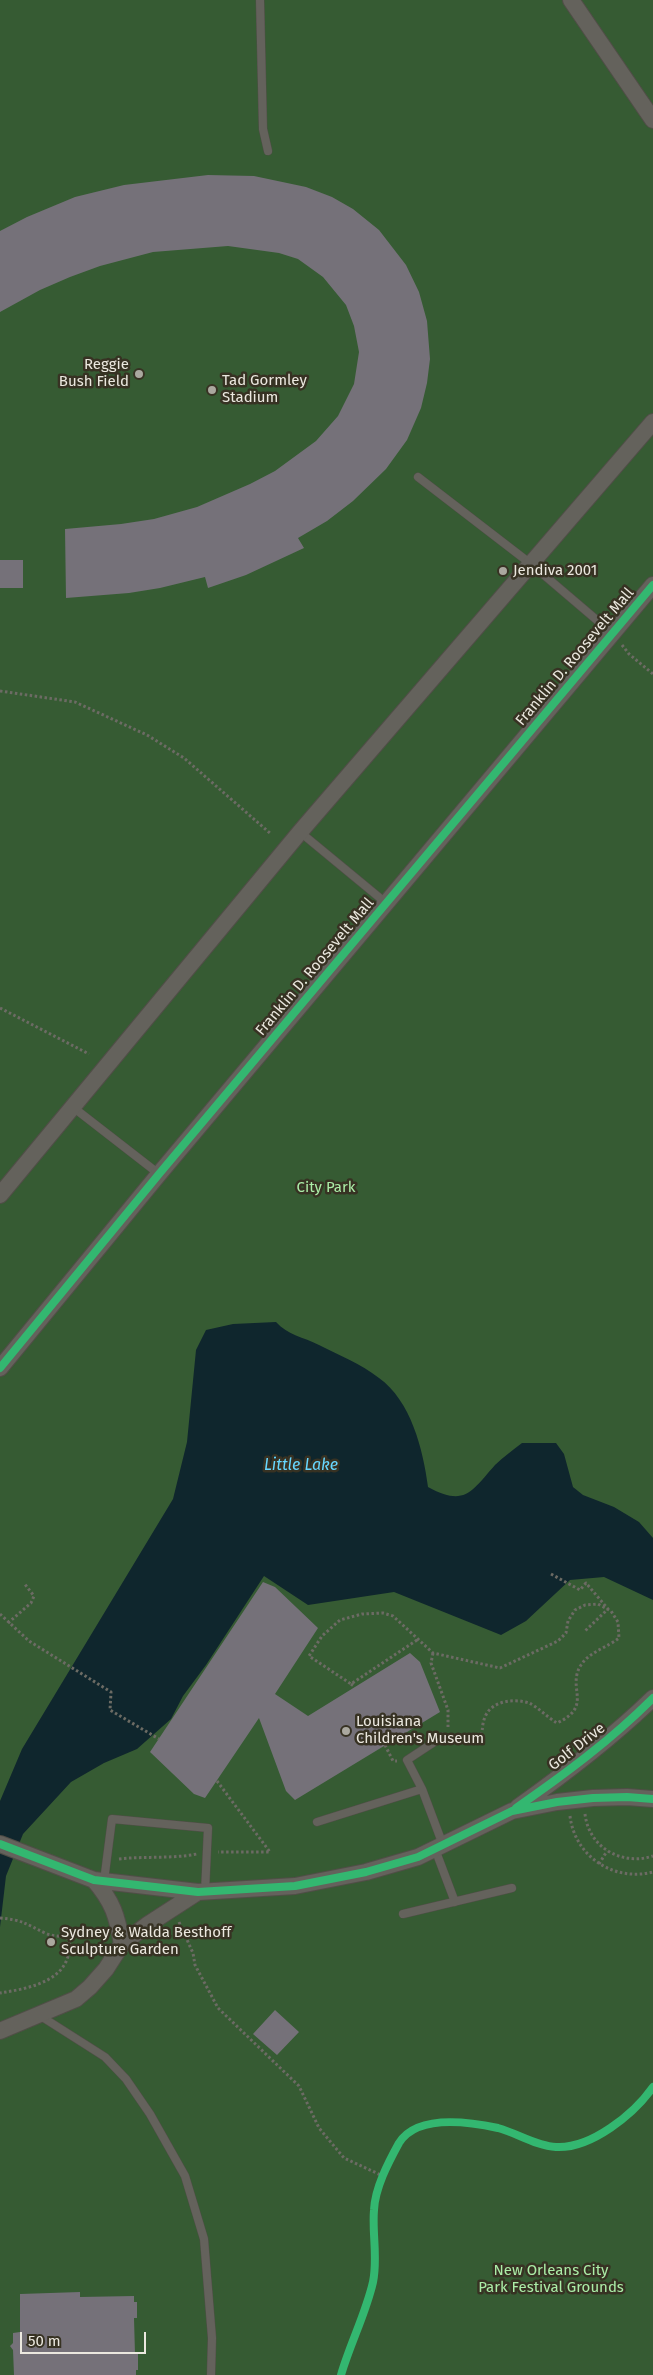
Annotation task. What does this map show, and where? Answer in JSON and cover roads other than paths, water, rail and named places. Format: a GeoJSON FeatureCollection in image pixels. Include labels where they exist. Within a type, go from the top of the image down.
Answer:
{"type":"FeatureCollection","features":[{"type":"Feature","properties":{"kind":"street"},"geometry":{"type":"LineString","coordinates":[[571,0],[653,120]]}},
{"type":"Feature","properties":{"kind":"street"},"geometry":{"type":"LineString","coordinates":[[0,1195],[74,1108],[300,832],[653,422]]}},
{"type":"Feature","properties":{"kind":"street","name":"Franklin D. Roosevelt Mall"},"geometry":{"type":"LineString","coordinates":[[0,1368],[159,1174],[653,585]]}},
{"type":"Feature","properties":{"kind":"street","name":"Golf Drive"},"geometry":{"type":"LineString","coordinates":[[512,1811],[611,1738],[653,1698]]}},
{"type":"Feature","properties":{"kind":"street"},"geometry":{"type":"LineString","coordinates":[[0,1844],[99,1881],[201,1892],[295,1886],[366,1872],[418,1857],[512,1811],[575,1800],[626,1797],[653,1800]]}},
{"type":"Feature","properties":{"kind":"street"},"geometry":{"type":"LineString","coordinates":[[99,1881],[117,1916],[122,1944]]}},
{"type":"Feature","properties":{"kind":"street"},"geometry":{"type":"LineString","coordinates":[[0,2031],[76,1998],[90,1987],[106,1969],[122,1944],[172,1908],[201,1892]]}},
{"type":"Feature","properties":{"kind":"lane"},"geometry":{"type":"LineString","coordinates":[[260,0],[263,130],[268,151]]}},
{"type":"Feature","properties":{"kind":"lane"},"geometry":{"type":"LineString","coordinates":[[418,477],[531,564],[612,633]]}},
{"type":"Feature","properties":{"kind":"lane"},"geometry":{"type":"LineString","coordinates":[[300,832],[386,903]]}},
{"type":"Feature","properties":{"kind":"lane"},"geometry":{"type":"LineString","coordinates":[[74,1108],[159,1174]]}},
{"type":"Feature","properties":{"kind":"lane"},"geometry":{"type":"LineString","coordinates":[[442,1737],[407,1760],[422,1789],[455,1902]]}},
{"type":"Feature","properties":{"kind":"lane"},"geometry":{"type":"LineString","coordinates":[[317,1822],[422,1789]]}},
{"type":"Feature","properties":{"kind":"lane"},"geometry":{"type":"LineString","coordinates":[[99,1881],[107,1860],[112,1819],[208,1828],[207,1852],[201,1892]]}},
{"type":"Feature","properties":{"kind":"lane"},"geometry":{"type":"LineString","coordinates":[[403,1914],[512,1888]]}},
{"type":"Feature","properties":{"kind":"lane"},"geometry":{"type":"LineString","coordinates":[[39,2015],[105,2057],[126,2079],[150,2114],[185,2176],[204,2239],[212,2338],[211,2375]]}},
{"type":"Feature","properties":{"kind":"water","name":"Little Lake"},"geometry":{"type":"Polygon","coordinates":[[[276,1322],[291,1333],[357,1364],[379,1378],[390,1388],[399,1399],[414,1427],[423,1457],[428,1487],[441,1493],[451,1496],[466,1494],[480,1483],[498,1462],[522,1443],[556,1443],[564,1454],[573,1487],[583,1495],[614,1507],[639,1522],[653,1538],[653,1600],[604,1577],[570,1580],[526,1621],[501,1635],[394,1592],[308,1605],[264,1576],[206,1665],[183,1696],[171,1719],[137,1749],[104,1763],[71,1782],[23,1834],[6,1876],[0,1927],[0,1801],[22,1749],[173,1499],[187,1442],[196,1350],[206,1330],[233,1324],[276,1322]]]}},
{"type":"Feature","properties":{"kind":"place","name":"Reggie Bush Field"},"geometry":{"type":"Point","coordinates":[139,374]}},
{"type":"Feature","properties":{"kind":"place","name":"Tad Gormley Stadium"},"geometry":{"type":"Point","coordinates":[212,390]}},
{"type":"Feature","properties":{"kind":"place","name":"Jendiva 2001"},"geometry":{"type":"Point","coordinates":[503,571]}},
{"type":"Feature","properties":{"kind":"place","name":"Louisiana Children's Museum"},"geometry":{"type":"Point","coordinates":[346,1731]}},
{"type":"Feature","properties":{"kind":"place","name":"Sydney & Walda Besthoff Sculpture Garden"},"geometry":{"type":"Point","coordinates":[51,1942]}},
{"type":"Feature","properties":{"kind":"park label","name":"City Park"},"geometry":{"type":"Point","coordinates":[326,1188]}},
{"type":"Feature","properties":{"kind":"park label","name":"New Orleans City Park Festival Grounds"},"geometry":{"type":"Point","coordinates":[551,2280]}}]}
